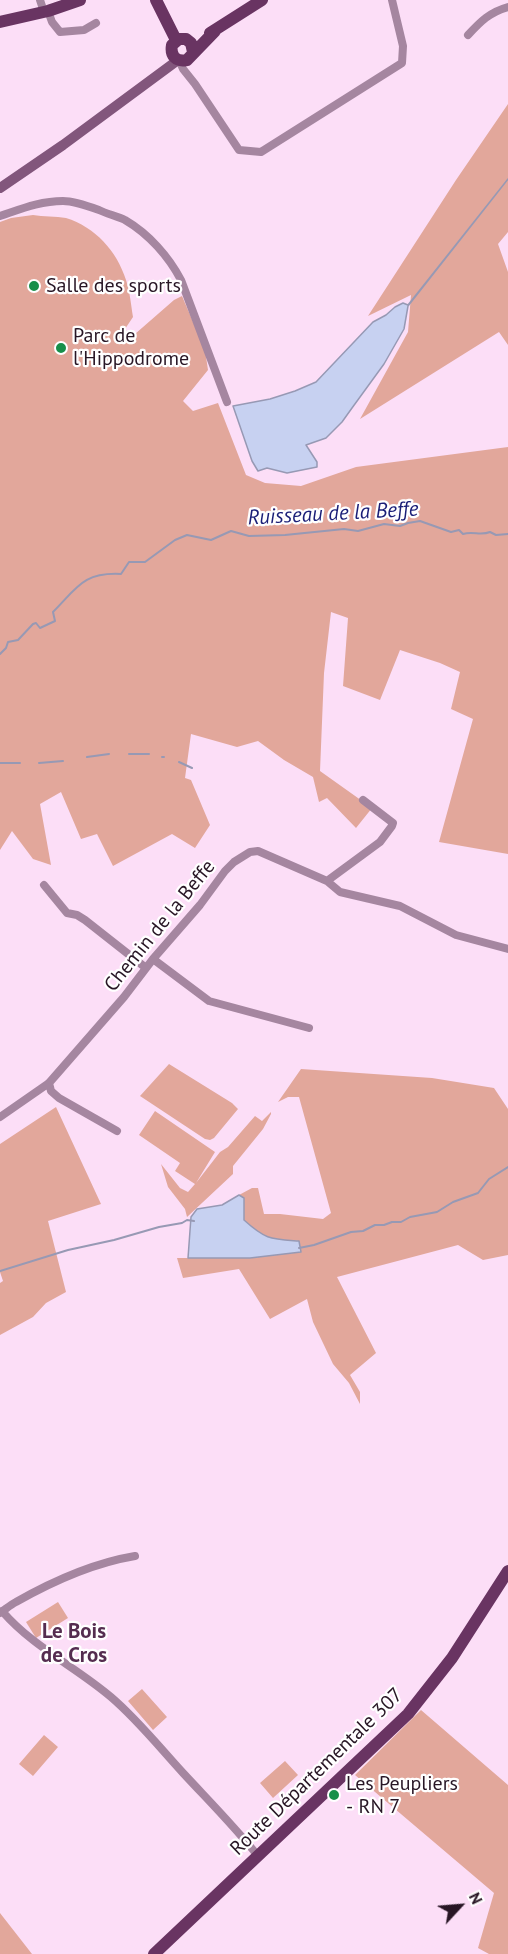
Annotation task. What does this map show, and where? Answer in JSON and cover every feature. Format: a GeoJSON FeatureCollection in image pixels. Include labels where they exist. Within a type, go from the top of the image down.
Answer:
{"type":"FeatureCollection","features":[{"type":"Feature","properties":{"kind":"main road"},"geometry":{"type":"LineString","coordinates":[[156,0],[178,42],[173,56],[184,58]]}},
{"type":"Feature","properties":{"kind":"main road"},"geometry":{"type":"LineString","coordinates":[[178,42],[205,36],[262,0]]}},
{"type":"Feature","properties":{"kind":"main road"},"geometry":{"type":"LineString","coordinates":[[0,22],[76,1]]}},
{"type":"Feature","properties":{"kind":"main road"},"geometry":{"type":"LineString","coordinates":[[184,58],[215,31]]}},
{"type":"Feature","properties":{"kind":"main road"},"geometry":{"type":"LineString","coordinates":[[178,42],[191,43],[184,58]]}},
{"type":"Feature","properties":{"kind":"main road","name":"Route Départementale 307"},"geometry":{"type":"LineString","coordinates":[[154,1954],[416,1706],[452,1658],[508,1571]]}},
{"type":"Feature","properties":{"kind":"street"},"geometry":{"type":"LineString","coordinates":[[184,58],[183,69],[239,150],[261,152],[396,69],[402,63],[403,46],[392,0]]}},
{"type":"Feature","properties":{"kind":"street"},"geometry":{"type":"LineString","coordinates":[[468,35],[484,18],[496,10],[508,7]]}},
{"type":"Feature","properties":{"kind":"street"},"geometry":{"type":"LineString","coordinates":[[44,8],[60,32],[84,30],[96,23]]}},
{"type":"Feature","properties":{"kind":"street"},"geometry":{"type":"LineString","coordinates":[[164,70],[166,56],[178,42]]}},
{"type":"Feature","properties":{"kind":"street"},"geometry":{"type":"LineString","coordinates":[[0,188],[184,58]]}},
{"type":"Feature","properties":{"kind":"street"},"geometry":{"type":"LineString","coordinates":[[0,197],[20,175]]}},
{"type":"Feature","properties":{"kind":"street"},"geometry":{"type":"LineString","coordinates":[[2,213],[36,203],[65,201],[91,207],[123,219],[134,227],[172,263],[181,280],[227,402]]}},
{"type":"Feature","properties":{"kind":"street"},"geometry":{"type":"LineString","coordinates":[[327,881],[380,842],[392,826],[393,823],[388,818],[363,800]]}},
{"type":"Feature","properties":{"kind":"street","name":"Chemin de la Beffe"},"geometry":{"type":"LineString","coordinates":[[0,1117],[49,1083],[124,997],[225,871],[234,861],[250,852],[258,851],[327,881],[340,892],[400,906],[456,935],[508,949]]}},
{"type":"Feature","properties":{"kind":"street"},"geometry":{"type":"LineString","coordinates":[[44,885],[67,913],[85,920],[146,968]]}},
{"type":"Feature","properties":{"kind":"street"},"geometry":{"type":"LineString","coordinates":[[153,959],[209,1000],[309,1028]]}},
{"type":"Feature","properties":{"kind":"street"},"geometry":{"type":"LineString","coordinates":[[49,1083],[51,1091],[58,1098],[117,1131]]}},
{"type":"Feature","properties":{"kind":"street"},"geometry":{"type":"LineString","coordinates":[[135,1556],[108,1561],[80,1571],[15,1602],[1,1612],[33,1641],[110,1696],[130,1714],[258,1856]]}},
{"type":"Feature","properties":{"kind":"shaded area"},"geometry":{"type":"Polygon","coordinates":[[[508,104],[508,232],[498,244],[508,272],[508,345],[499,332],[360,419],[408,332],[411,295],[368,316],[508,104]]]}},
{"type":"Feature","properties":{"kind":"shaded area"},"geometry":{"type":"Polygon","coordinates":[[[33,215],[66,218],[77,222],[95,234],[111,250],[122,269],[129,294],[133,317],[121,335],[127,341],[174,300],[182,296],[205,350],[208,370],[183,401],[193,411],[218,403],[246,475],[265,483],[301,486],[356,467],[508,447],[508,854],[439,842],[473,719],[451,709],[460,672],[400,650],[380,700],[343,686],[348,618],[331,612],[324,673],[320,771],[372,808],[356,828],[327,798],[319,802],[313,777],[258,741],[237,747],[191,734],[185,778],[191,780],[210,825],[195,848],[172,834],[113,866],[97,834],[81,839],[61,792],[40,804],[51,865],[33,859],[12,831],[0,850],[0,222],[33,215]]]}},
{"type":"Feature","properties":{"kind":"shaded area"},"geometry":{"type":"Polygon","coordinates":[[[169,1064],[238,1109],[214,1138],[205,1139],[140,1096],[169,1064]]]}},
{"type":"Feature","properties":{"kind":"shaded area"},"geometry":{"type":"Polygon","coordinates":[[[301,1069],[432,1078],[494,1088],[508,1109],[508,1255],[483,1260],[458,1245],[337,1277],[376,1353],[350,1375],[360,1392],[360,1404],[349,1383],[333,1364],[313,1322],[307,1299],[270,1319],[239,1269],[183,1278],[177,1258],[250,1258],[301,1252],[299,1241],[281,1240],[263,1235],[244,1220],[244,1198],[239,1195],[252,1188],[258,1188],[264,1214],[323,1219],[331,1213],[299,1097],[288,1097],[278,1102],[301,1069]]]}},
{"type":"Feature","properties":{"kind":"shaded area"},"geometry":{"type":"Polygon","coordinates":[[[56,1107],[101,1204],[48,1221],[66,1292],[46,1303],[33,1317],[0,1335],[0,1283],[3,1281],[0,1272],[0,1144],[56,1107]]]}},
{"type":"Feature","properties":{"kind":"shaded area"},"geometry":{"type":"Polygon","coordinates":[[[155,1111],[215,1152],[196,1183],[220,1152],[228,1147],[255,1116],[262,1121],[271,1112],[271,1114],[263,1129],[233,1166],[233,1174],[187,1217],[185,1209],[168,1187],[161,1164],[180,1188],[188,1192],[195,1184],[175,1171],[180,1163],[139,1135],[155,1111]]]}},
{"type":"Feature","properties":{"kind":"shaded area"},"geometry":{"type":"Polygon","coordinates":[[[58,1602],[68,1618],[36,1638],[26,1622],[58,1602]]]}},
{"type":"Feature","properties":{"kind":"shaded area"},"geometry":{"type":"Polygon","coordinates":[[[142,1689],[167,1717],[153,1730],[128,1701],[142,1689]]]}},
{"type":"Feature","properties":{"kind":"shaded area"},"geometry":{"type":"Polygon","coordinates":[[[421,1710],[508,1785],[508,1954],[489,1954],[478,1948],[494,1893],[355,1775],[421,1710]]]}},
{"type":"Feature","properties":{"kind":"shaded area"},"geometry":{"type":"Polygon","coordinates":[[[44,1735],[58,1747],[33,1776],[19,1764],[44,1735]]]}},
{"type":"Feature","properties":{"kind":"shaded area"},"geometry":{"type":"Polygon","coordinates":[[[285,1761],[298,1775],[273,1798],[260,1783],[285,1761]]]}},
{"type":"Feature","properties":{"kind":"shaded area"},"geometry":{"type":"Polygon","coordinates":[[[0,1913],[32,1954],[0,1954],[0,1913]]]}},
{"type":"Feature","properties":{"kind":"water"},"geometry":{"type":"Polygon","coordinates":[[[508,179],[408,306],[404,329],[384,364],[342,422],[326,438],[306,445],[317,462],[317,467],[287,473],[267,468],[258,471],[252,461],[233,406],[270,399],[316,382],[373,322],[403,303],[408,305],[508,179]]]}},
{"type":"Feature","properties":{"kind":"water"},"geometry":{"type":"Polygon","coordinates":[[[239,1195],[244,1198],[244,1220],[269,1237],[299,1241],[301,1252],[250,1258],[188,1258],[191,1217],[197,1209],[222,1205],[239,1195]]]}},
{"type":"Feature","properties":{"kind":"waterway","name":"Ruisseau de la Beffe"},"geometry":{"type":"LineString","coordinates":[[0,654],[8,642],[18,640],[33,624],[36,623],[40,628],[55,621],[53,612],[82,583],[98,576],[121,574],[129,562],[145,562],[175,540],[187,535],[211,540],[231,531],[249,536],[285,535],[344,529],[358,531],[384,524],[400,526],[420,521],[451,532],[459,530],[463,534],[490,532],[496,535],[508,534]]}},
{"type":"Feature","properties":{"kind":"waterway"},"geometry":{"type":"LineString","coordinates":[[87,757],[109,754]]}},
{"type":"Feature","properties":{"kind":"waterway"},"geometry":{"type":"LineString","coordinates":[[129,754],[149,754]]}},
{"type":"Feature","properties":{"kind":"waterway"},"geometry":{"type":"LineString","coordinates":[[39,763],[63,761]]}},
{"type":"Feature","properties":{"kind":"waterway"},"geometry":{"type":"LineString","coordinates":[[179,762],[192,768]]}},
{"type":"Feature","properties":{"kind":"waterway"},"geometry":{"type":"LineString","coordinates":[[0,763],[20,763]]}},
{"type":"Feature","properties":{"kind":"waterway"},"geometry":{"type":"LineString","coordinates":[[299,1248],[351,1232],[363,1231],[375,1225],[401,1222],[410,1217],[437,1212],[453,1202],[478,1193],[489,1179],[508,1167]]}},
{"type":"Feature","properties":{"kind":"waterway"},"geometry":{"type":"LineString","coordinates":[[0,1271],[68,1250],[187,1220],[194,1221]]}},
{"type":"Feature","properties":{"kind":"place","name":"Salle des sports"},"geometry":{"type":"Point","coordinates":[34,286]}},
{"type":"Feature","properties":{"kind":"place","name":"Parc de l'Hippodrome"},"geometry":{"type":"Point","coordinates":[61,348]}},
{"type":"Feature","properties":{"kind":"place","name":"Les Peupliers - RN 7"},"geometry":{"type":"Point","coordinates":[334,1795]}},
{"type":"Feature","properties":{"kind":"district","name":"Le Bois de Cros"},"geometry":{"type":"Point","coordinates":[74,1644]}}]}
